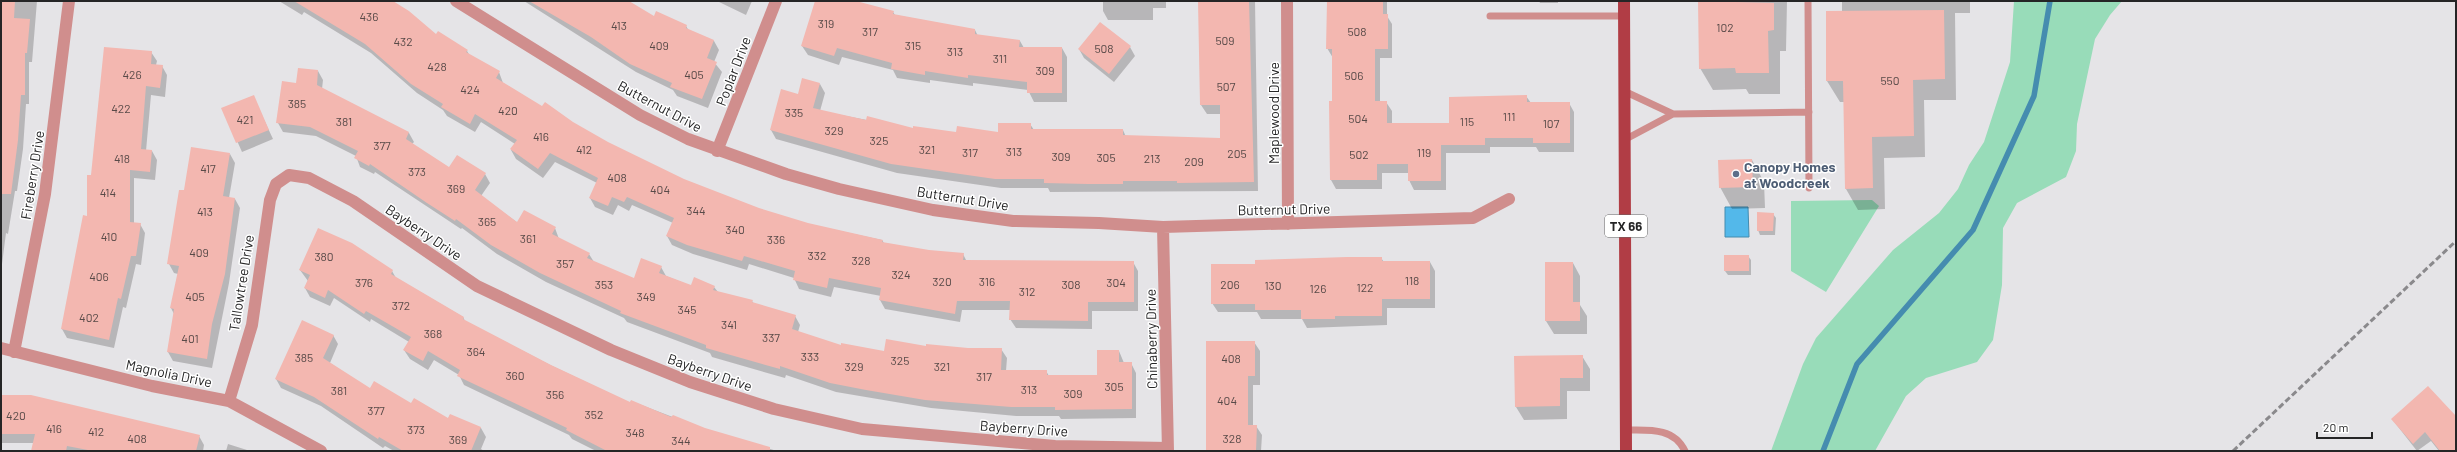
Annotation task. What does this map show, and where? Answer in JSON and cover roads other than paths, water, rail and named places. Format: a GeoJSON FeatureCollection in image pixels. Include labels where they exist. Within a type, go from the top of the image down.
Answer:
{"type":"FeatureCollection","features":[{"type":"Feature","properties":{"kind":"main road","name":"TX 66"},"geometry":{"type":"LineString","coordinates":[[1624,1],[1626,92],[1626,451]]}},
{"type":"Feature","properties":{"kind":"street","name":"Fireberry Drive"},"geometry":{"type":"LineString","coordinates":[[14,352],[46,194],[69,1]]}},
{"type":"Feature","properties":{"kind":"street","name":"Butternut Drive"},"geometry":{"type":"LineString","coordinates":[[456,1],[640,115],[717,151],[839,189],[933,210],[1013,221],[1099,223],[1163,227],[1473,218],[1509,199]]}},
{"type":"Feature","properties":{"kind":"street","name":"Poplar Drive"},"geometry":{"type":"LineString","coordinates":[[717,151],[776,1]]}},
{"type":"Feature","properties":{"kind":"street","name":"Maplewood Drive"},"geometry":{"type":"LineString","coordinates":[[1288,1],[1288,224]]}},
{"type":"Feature","properties":{"kind":"street","name":"Tallowtree Drive"},"geometry":{"type":"LineString","coordinates":[[229,401],[252,324],[270,200],[276,184],[289,175]]}},
{"type":"Feature","properties":{"kind":"street","name":"Bayberry Drive"},"geometry":{"type":"LineString","coordinates":[[289,175],[310,178],[354,201],[477,286],[611,350],[690,382],[774,409],[862,429],[1055,446],[1168,450]]}},
{"type":"Feature","properties":{"kind":"street","name":"Chinaberry Drive"},"geometry":{"type":"LineString","coordinates":[[1163,227],[1168,450]]}},
{"type":"Feature","properties":{"kind":"street","name":"Magnolia Drive"},"geometry":{"type":"LineString","coordinates":[[1,348],[152,386],[229,401],[321,451]]}},
{"type":"Feature","properties":{"kind":"lane"},"geometry":{"type":"LineString","coordinates":[[1808,1],[1809,188]]}},
{"type":"Feature","properties":{"kind":"lane"},"geometry":{"type":"LineString","coordinates":[[1490,16],[1624,16]]}},
{"type":"Feature","properties":{"kind":"lane"},"geometry":{"type":"LineString","coordinates":[[1626,92],[1673,114],[1809,112]]}},
{"type":"Feature","properties":{"kind":"lane"},"geometry":{"type":"LineString","coordinates":[[1626,139],[1673,114]]}},
{"type":"Feature","properties":{"kind":"lane"},"geometry":{"type":"LineString","coordinates":[[1626,430],[1656,430],[1669,434],[1680,441],[1685,451]]}},
{"type":"Feature","properties":{"kind":"water"},"geometry":{"type":"Polygon","coordinates":[[[1725,207],[1748,207],[1749,237],[1725,237],[1725,207]]]}},
{"type":"Feature","properties":{"kind":"waterway"},"geometry":{"type":"LineString","coordinates":[[1823,451],[1857,364],[1973,230],[2034,96],[2050,1]]}},
{"type":"Feature","properties":{"kind":"railway"},"geometry":{"type":"LineString","coordinates":[[2233,451],[2456,241]]}},
{"type":"Feature","properties":{"kind":"place","name":"Canopy Homes at Woodcreek"},"geometry":{"type":"Point","coordinates":[1736,174]}}]}
